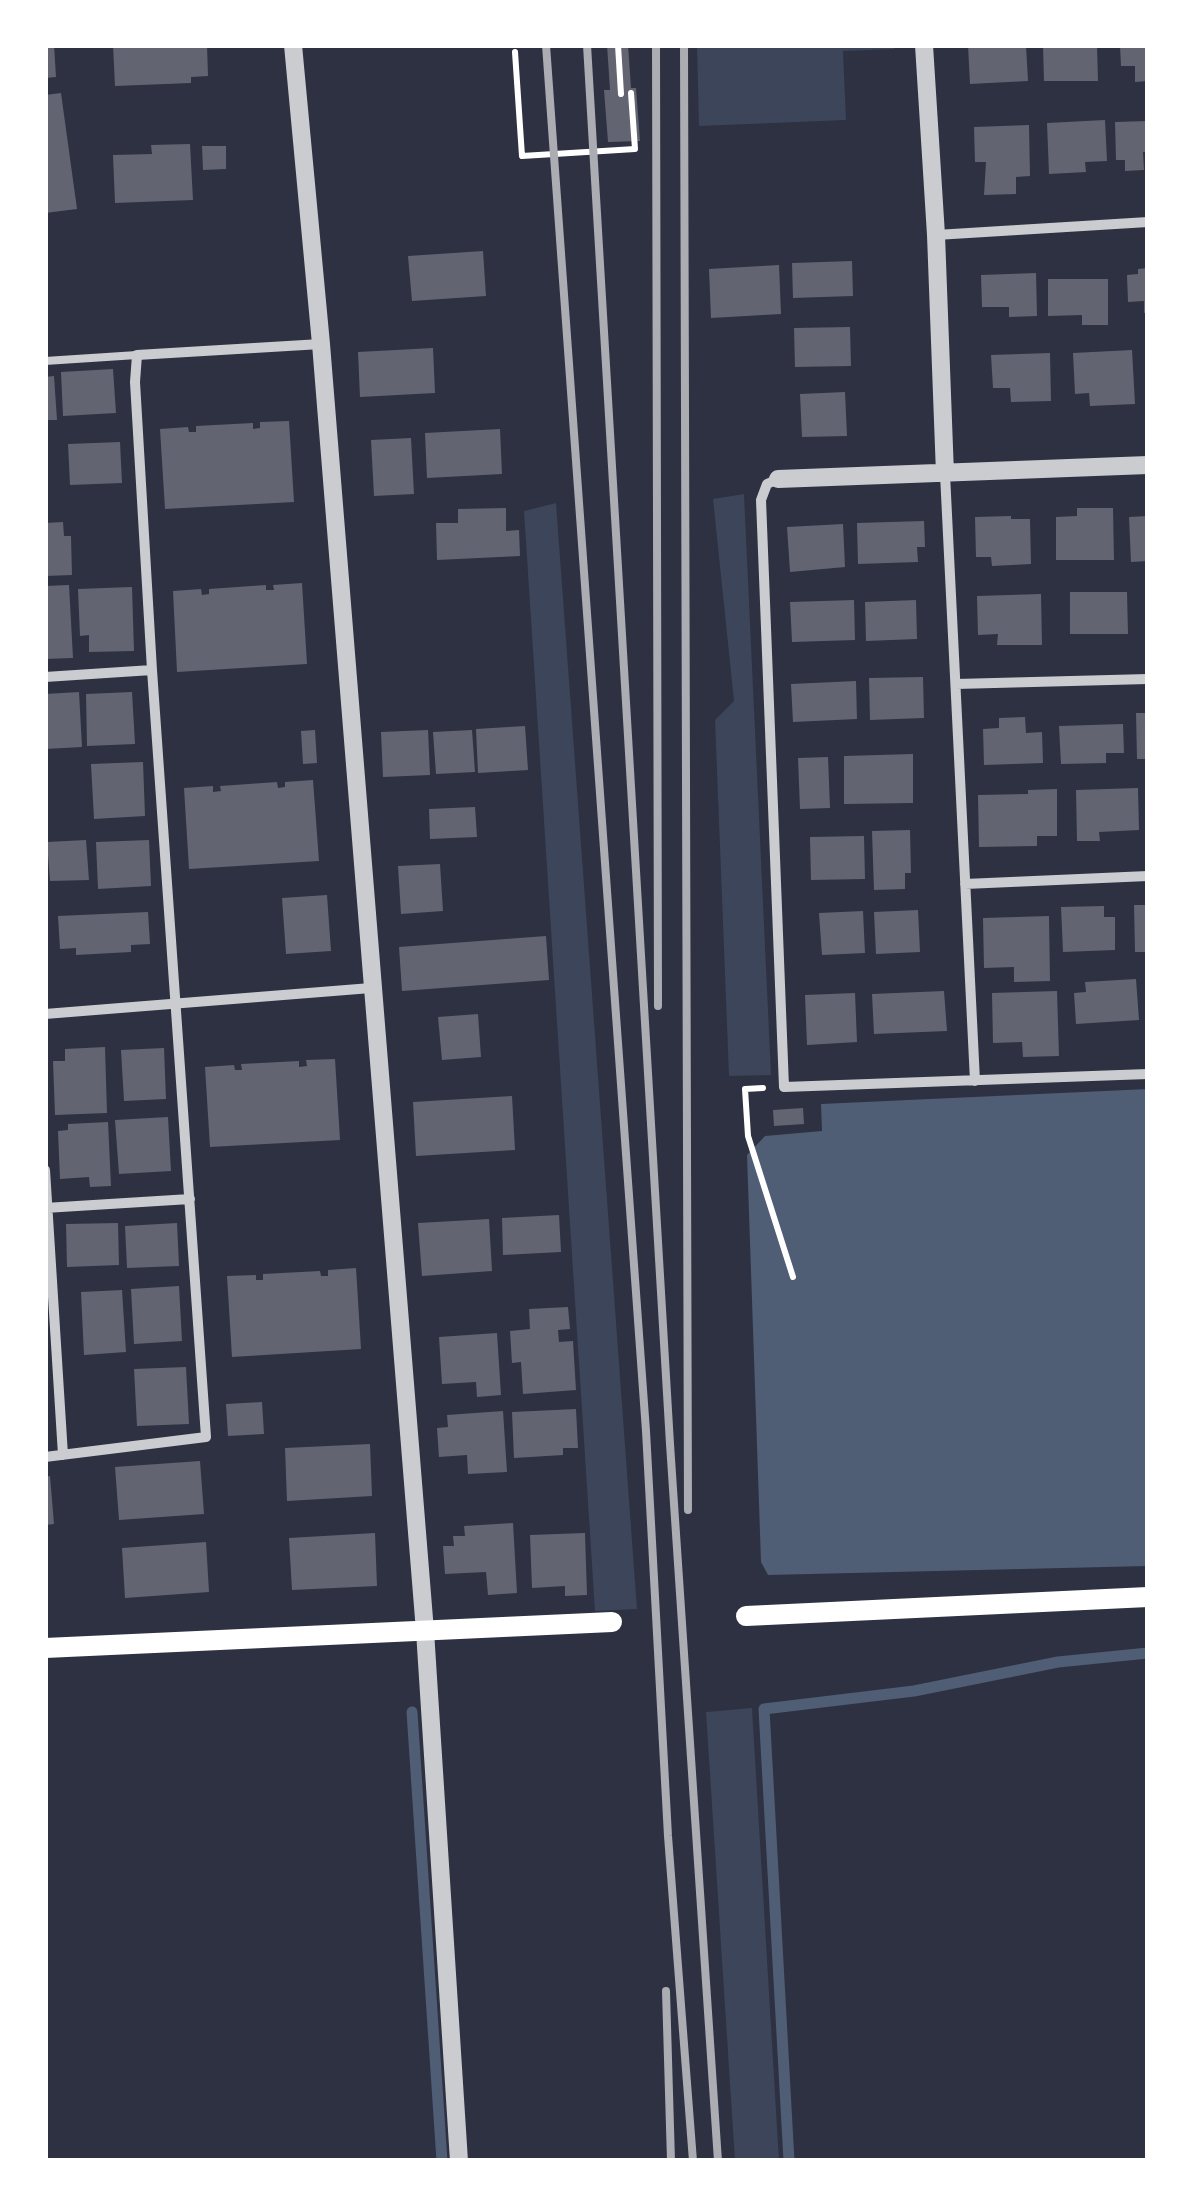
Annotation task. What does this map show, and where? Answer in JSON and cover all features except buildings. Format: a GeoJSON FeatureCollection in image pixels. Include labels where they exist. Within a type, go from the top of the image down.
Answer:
{"type":"FeatureCollection","features":[{"type":"Feature","properties":{"kind":"main road"},"geometry":{"type":"LineString","coordinates":[[746,1616],[1148,1597]]}},
{"type":"Feature","properties":{"kind":"main road"},"geometry":{"type":"LineString","coordinates":[[45,1648],[612,1622]]}},
{"type":"Feature","properties":{"kind":"street"},"geometry":{"type":"LineString","coordinates":[[292,45],[321,344],[425,1631],[459,2161]]}},
{"type":"Feature","properties":{"kind":"street"},"geometry":{"type":"LineString","coordinates":[[924,45],[975,1081]]}},
{"type":"Feature","properties":{"kind":"street"},"geometry":{"type":"LineString","coordinates":[[936,235],[1148,222]]}},
{"type":"Feature","properties":{"kind":"street"},"geometry":{"type":"LineString","coordinates":[[45,1457],[206,1438],[152,670],[135,382],[137,355],[321,344]]}},
{"type":"Feature","properties":{"kind":"street"},"geometry":{"type":"LineString","coordinates":[[1148,465],[778,479],[767,484],[760,500],[784,1087],[1148,1074]]}},
{"type":"Feature","properties":{"kind":"street"},"geometry":{"type":"LineString","coordinates":[[45,678],[152,670]]}},
{"type":"Feature","properties":{"kind":"street"},"geometry":{"type":"LineString","coordinates":[[956,684],[1148,679]]}},
{"type":"Feature","properties":{"kind":"street"},"geometry":{"type":"LineString","coordinates":[[965,884],[1148,876]]}},
{"type":"Feature","properties":{"kind":"street"},"geometry":{"type":"LineString","coordinates":[[45,1014],[371,988]]}},
{"type":"Feature","properties":{"kind":"street"},"geometry":{"type":"LineString","coordinates":[[45,1170],[64,1455]]}},
{"type":"Feature","properties":{"kind":"street"},"geometry":{"type":"LineString","coordinates":[[46,1208],[190,1199]]}},
{"type":"Feature","properties":{"kind":"lane"},"geometry":{"type":"LineString","coordinates":[[45,361],[137,355]]}},
{"type":"Feature","properties":{"kind":"path"},"geometry":{"type":"LineString","coordinates":[[618,45],[621,94]]}},
{"type":"Feature","properties":{"kind":"path"},"geometry":{"type":"LineString","coordinates":[[515,52],[522,156],[635,150],[631,93]]}},
{"type":"Feature","properties":{"kind":"path"},"geometry":{"type":"LineString","coordinates":[[784,1087],[745,1088],[748,1136],[793,1277]]}},
{"type":"Feature","properties":{"kind":"shaded area"},"geometry":{"type":"Polygon","coordinates":[[[697,45],[894,45],[894,49],[843,51],[846,120],[699,126],[697,45]]]}},
{"type":"Feature","properties":{"kind":"shaded area"},"geometry":{"type":"Polygon","coordinates":[[[744,494],[771,1075],[729,1076],[715,720],[734,701],[713,499],[744,494]]]}},
{"type":"Feature","properties":{"kind":"shaded area"},"geometry":{"type":"Polygon","coordinates":[[[556,503],[637,1609],[595,1611],[524,511],[556,503]]]}},
{"type":"Feature","properties":{"kind":"shaded area"},"geometry":{"type":"Polygon","coordinates":[[[1148,1089],[1148,1566],[768,1575],[761,1562],[747,1155],[765,1136],[822,1131],[821,1104],[1148,1089]]]}},
{"type":"Feature","properties":{"kind":"shaded area"},"geometry":{"type":"Polygon","coordinates":[[[752,1708],[779,2161],[735,2161],[706,1712],[752,1708]]]}},
{"type":"Feature","properties":{"kind":"waterway"},"geometry":{"type":"LineString","coordinates":[[789,2161],[764,1709],[914,1691],[1058,1662],[1148,1653]]}},
{"type":"Feature","properties":{"kind":"waterway"},"geometry":{"type":"LineString","coordinates":[[412,1712],[442,2161]]}},
{"type":"Feature","properties":{"kind":"railway"},"geometry":{"type":"LineString","coordinates":[[546,45],[646,1431],[668,1836],[693,2161]]}},
{"type":"Feature","properties":{"kind":"railway"},"geometry":{"type":"LineString","coordinates":[[587,45],[670,1444],[718,2161]]}},
{"type":"Feature","properties":{"kind":"railway"},"geometry":{"type":"LineString","coordinates":[[656,45],[658,1006]]}},
{"type":"Feature","properties":{"kind":"railway"},"geometry":{"type":"LineString","coordinates":[[684,45],[688,1510]]}},
{"type":"Feature","properties":{"kind":"railway"},"geometry":{"type":"LineString","coordinates":[[666,1991],[671,2161]]}}]}
